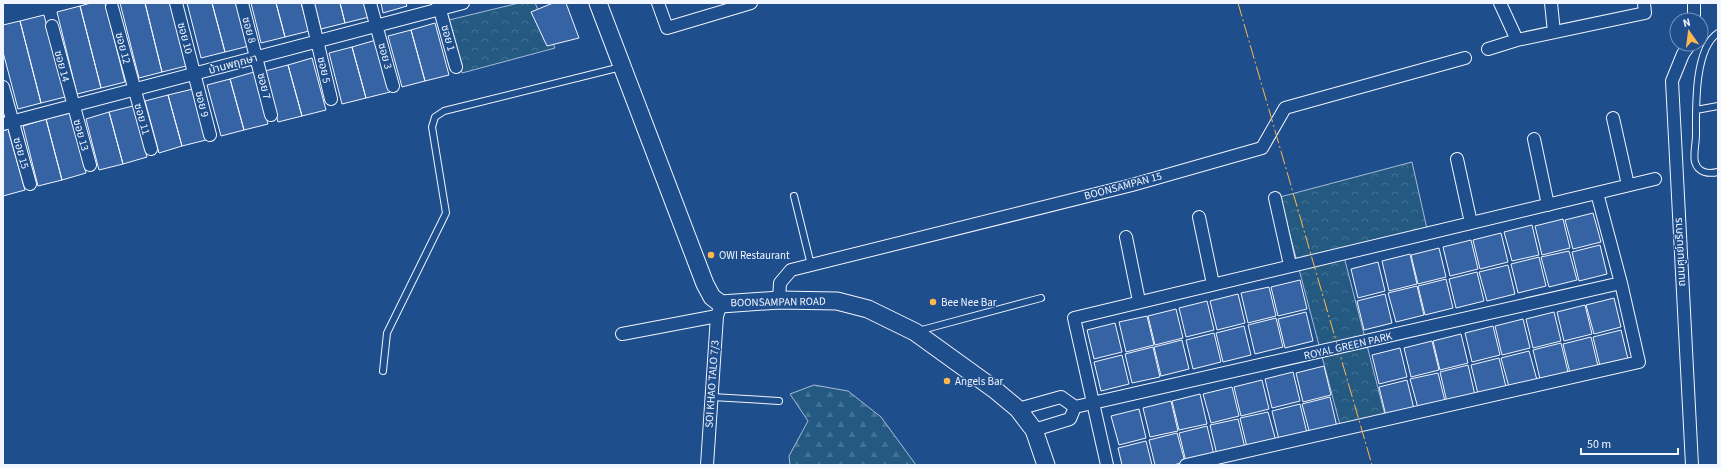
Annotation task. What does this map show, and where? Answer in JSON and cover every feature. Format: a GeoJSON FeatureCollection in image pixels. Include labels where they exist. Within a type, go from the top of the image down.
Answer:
{"type":"FeatureCollection","features":[{"type":"Feature","properties":{"kind":"street","name":"ซอย 10"},"geometry":{"type":"LineString","coordinates":[[176,3],[194,74]]}},
{"type":"Feature","properties":{"kind":"street","name":"ซอย 8"},"geometry":{"type":"LineString","coordinates":[[242,3],[257,57]]}},
{"type":"Feature","properties":{"kind":"street","name":"ซอย 5"},"geometry":{"type":"LineString","coordinates":[[308,3],[331,99]]}},
{"type":"Feature","properties":{"kind":"street","name":"ซอย 3"},"geometry":{"type":"LineString","coordinates":[[370,3],[393,86]]}},
{"type":"Feature","properties":{"kind":"street","name":"บ้านพฤกษา"},"geometry":{"type":"LineString","coordinates":[[8,123],[376,26],[439,6],[463,3]]}},
{"type":"Feature","properties":{"kind":"street"},"geometry":{"type":"LineString","coordinates":[[658,3],[667,28],[751,3]]}},
{"type":"Feature","properties":{"kind":"street"},"geometry":{"type":"LineString","coordinates":[[1500,3],[1517,40]]}},
{"type":"Feature","properties":{"kind":"street"},"geometry":{"type":"LineString","coordinates":[[1551,3],[1554,32]]}},
{"type":"Feature","properties":{"kind":"street"},"geometry":{"type":"LineString","coordinates":[[1488,49],[1517,40],[1645,13],[1644,3]]}},
{"type":"Feature","properties":{"kind":"street","name":"BOONSAMPAN ROAD"},"geometry":{"type":"LineString","coordinates":[[600,4],[705,284],[719,310],[779,300],[837,301],[868,309],[915,332],[994,389],[1018,409],[1034,430],[1046,465]]}},
{"type":"Feature","properties":{"kind":"street","name":"ซอย 1"},"geometry":{"type":"LineString","coordinates":[[439,6],[456,67]]}},
{"type":"Feature","properties":{"kind":"street","name":"ซอย 12"},"geometry":{"type":"LineString","coordinates":[[112,7],[134,90]]}},
{"type":"Feature","properties":{"kind":"street","name":"ซอย 14"},"geometry":{"type":"LineString","coordinates":[[52,26],[73,106]]}},
{"type":"Feature","properties":{"kind":"street","name":"ถนนศูนย์บริการ"},"geometry":{"type":"LineString","coordinates":[[1684,52],[1672,81],[1692,465]]}},
{"type":"Feature","properties":{"kind":"street","name":"ซอย 7"},"geometry":{"type":"LineString","coordinates":[[257,57],[271,116]]}},
{"type":"Feature","properties":{"kind":"street","name":"BOONSAMPAN 15"},"geometry":{"type":"LineString","coordinates":[[779,300],[780,283],[791,270],[1132,185],[1262,148],[1285,108],[1465,58]]}},
{"type":"Feature","properties":{"kind":"street","name":"ซอย 9"},"geometry":{"type":"LineString","coordinates":[[194,74],[210,135]]}},
{"type":"Feature","properties":{"kind":"street","name":"ซอย 15"},"geometry":{"type":"LineString","coordinates":[[3,87],[8,123],[30,184]]}},
{"type":"Feature","properties":{"kind":"street","name":"ซอย 11"},"geometry":{"type":"LineString","coordinates":[[134,90],[151,148]]}},
{"type":"Feature","properties":{"kind":"street","name":"ซอย 13"},"geometry":{"type":"LineString","coordinates":[[73,106],[90,165]]}},
{"type":"Feature","properties":{"kind":"street"},"geometry":{"type":"LineString","coordinates":[[1613,118],[1628,185]]}},
{"type":"Feature","properties":{"kind":"street"},"geometry":{"type":"LineString","coordinates":[[1534,139],[1548,205]]}},
{"type":"Feature","properties":{"kind":"street"},"geometry":{"type":"LineString","coordinates":[[1457,159],[1471,223]]}},
{"type":"Feature","properties":{"kind":"street"},"geometry":{"type":"LineString","coordinates":[[1107,465],[1074,318],[1139,301],[1656,179]]}},
{"type":"Feature","properties":{"kind":"street"},"geometry":{"type":"LineString","coordinates":[[1186,465],[1639,362],[1621,283],[1597,193]]}},
{"type":"Feature","properties":{"kind":"street"},"geometry":{"type":"LineString","coordinates":[[1275,198],[1290,265]]}},
{"type":"Feature","properties":{"kind":"street"},"geometry":{"type":"LineString","coordinates":[[1199,217],[1213,284]]}},
{"type":"Feature","properties":{"kind":"street"},"geometry":{"type":"LineString","coordinates":[[1126,237],[1139,301]]}},
{"type":"Feature","properties":{"kind":"street","name":"ROYAL GREEN PARK"},"geometry":{"type":"LineString","coordinates":[[1075,407],[1621,283]]}},
{"type":"Feature","properties":{"kind":"street"},"geometry":{"type":"LineString","coordinates":[[622,334],[719,310]]}},
{"type":"Feature","properties":{"kind":"street","name":"SOI KHAO TALO 7/3"},"geometry":{"type":"LineString","coordinates":[[706,465],[719,310]]}},
{"type":"Feature","properties":{"kind":"street"},"geometry":{"type":"LineString","coordinates":[[1018,409],[1062,397],[1075,407],[1070,419],[1034,430]]}},
{"type":"Feature","properties":{"kind":"lane"},"geometry":{"type":"LineString","coordinates":[[1718,33],[1711,37],[1699,66],[1695,163],[1702,171],[1710,174],[1718,172]]}},
{"type":"Feature","properties":{"kind":"lane"},"geometry":{"type":"LineString","coordinates":[[383,371],[387,333],[446,214],[432,127],[436,117],[444,111],[623,67]]}},
{"type":"Feature","properties":{"kind":"lane"},"geometry":{"type":"LineString","coordinates":[[1696,110],[1718,106]]}},
{"type":"Feature","properties":{"kind":"lane"},"geometry":{"type":"LineString","coordinates":[[794,196],[810,265]]}},
{"type":"Feature","properties":{"kind":"lane"},"geometry":{"type":"LineString","coordinates":[[915,332],[1041,298]]}},
{"type":"Feature","properties":{"kind":"lane"},"geometry":{"type":"LineString","coordinates":[[712,397],[779,401]]}},
{"type":"Feature","properties":{"kind":"green space"},"geometry":{"type":"Polygon","coordinates":[[[519,3],[535,3],[555,48],[462,73],[449,20],[519,3]]]}},
{"type":"Feature","properties":{"kind":"green space"},"geometry":{"type":"Polygon","coordinates":[[[1412,162],[1427,229],[1342,249],[1385,415],[1340,425],[1280,197],[1412,162]]]}},
{"type":"Feature","properties":{"kind":"green space"},"geometry":{"type":"Polygon","coordinates":[[[814,385],[848,391],[881,417],[916,465],[790,465],[789,456],[808,421],[790,394],[814,385]]]}},
{"type":"Feature","properties":{"kind":"building"},"geometry":{"type":"Polygon","coordinates":[[[91,3],[105,3],[125,82],[101,88],[80,6],[91,3]]]}},
{"type":"Feature","properties":{"kind":"building"},"geometry":{"type":"Polygon","coordinates":[[[120,3],[145,3],[162,72],[139,78],[120,3]]]}},
{"type":"Feature","properties":{"kind":"building"},"geometry":{"type":"Polygon","coordinates":[[[145,3],[170,3],[186,66],[162,72],[145,3]]]}},
{"type":"Feature","properties":{"kind":"building"},"geometry":{"type":"Polygon","coordinates":[[[187,3],[212,3],[225,52],[201,58],[187,3]]]}},
{"type":"Feature","properties":{"kind":"building"},"geometry":{"type":"Polygon","coordinates":[[[212,3],[238,3],[249,46],[225,52],[212,3]]]}},
{"type":"Feature","properties":{"kind":"building"},"geometry":{"type":"Polygon","coordinates":[[[251,3],[276,3],[285,37],[261,43],[251,3]]]}},
{"type":"Feature","properties":{"kind":"building"},"geometry":{"type":"Polygon","coordinates":[[[276,3],[301,3],[309,31],[285,37],[276,3]]]}},
{"type":"Feature","properties":{"kind":"building"},"geometry":{"type":"Polygon","coordinates":[[[314,3],[340,3],[345,23],[321,29],[314,3]]]}},
{"type":"Feature","properties":{"kind":"building"},"geometry":{"type":"Polygon","coordinates":[[[340,3],[365,3],[369,17],[345,23],[340,3]]]}},
{"type":"Feature","properties":{"kind":"building"},"geometry":{"type":"Polygon","coordinates":[[[381,3],[406,3],[407,6],[383,13],[381,3]]]}},
{"type":"Feature","properties":{"kind":"building"},"geometry":{"type":"Polygon","coordinates":[[[553,3],[566,3],[579,38],[547,46],[531,12],[553,3]]]}},
{"type":"Feature","properties":{"kind":"building"},"geometry":{"type":"Polygon","coordinates":[[[80,6],[101,88],[77,94],[57,12],[80,6]]]}},
{"type":"Feature","properties":{"kind":"building"},"geometry":{"type":"Polygon","coordinates":[[[44,15],[65,97],[41,103],[20,21],[44,15]]]}},
{"type":"Feature","properties":{"kind":"building"},"geometry":{"type":"Polygon","coordinates":[[[20,21],[41,103],[18,109],[3,52],[3,25],[20,21]]]}},
{"type":"Feature","properties":{"kind":"building"},"geometry":{"type":"Polygon","coordinates":[[[435,23],[449,75],[425,81],[411,30],[435,23]]]}},
{"type":"Feature","properties":{"kind":"building"},"geometry":{"type":"Polygon","coordinates":[[[411,30],[425,81],[402,87],[388,36],[411,30]]]}},
{"type":"Feature","properties":{"kind":"building"},"geometry":{"type":"Polygon","coordinates":[[[376,40],[390,92],[366,98],[352,47],[376,40]]]}},
{"type":"Feature","properties":{"kind":"building"},"geometry":{"type":"Polygon","coordinates":[[[352,47],[366,98],[342,104],[329,53],[352,47]]]}},
{"type":"Feature","properties":{"kind":"building"},"geometry":{"type":"Polygon","coordinates":[[[312,58],[326,110],[302,116],[288,65],[312,58]]]}},
{"type":"Feature","properties":{"kind":"building"},"geometry":{"type":"Polygon","coordinates":[[[288,65],[302,116],[278,122],[265,71],[288,65]]]}},
{"type":"Feature","properties":{"kind":"building"},"geometry":{"type":"Polygon","coordinates":[[[254,72],[268,124],[244,130],[230,79],[254,72]]]}},
{"type":"Feature","properties":{"kind":"building"},"geometry":{"type":"Polygon","coordinates":[[[230,79],[244,130],[221,136],[207,85],[230,79]]]}},
{"type":"Feature","properties":{"kind":"building"},"geometry":{"type":"Polygon","coordinates":[[[193,89],[206,140],[182,146],[168,95],[193,89]]]}},
{"type":"Feature","properties":{"kind":"building"},"geometry":{"type":"Polygon","coordinates":[[[168,95],[182,146],[159,153],[145,101],[168,95]]]}},
{"type":"Feature","properties":{"kind":"building"},"geometry":{"type":"Polygon","coordinates":[[[133,106],[147,157],[123,164],[109,112],[133,106]]]}},
{"type":"Feature","properties":{"kind":"building"},"geometry":{"type":"Polygon","coordinates":[[[109,112],[123,164],[99,170],[86,119],[109,112]]]}},
{"type":"Feature","properties":{"kind":"building"},"geometry":{"type":"Polygon","coordinates":[[[70,113],[86,173],[62,180],[46,119],[70,113]]]}},
{"type":"Feature","properties":{"kind":"building"},"geometry":{"type":"Polygon","coordinates":[[[46,119],[62,180],[38,186],[23,126],[46,119]]]}},
{"type":"Feature","properties":{"kind":"building"},"geometry":{"type":"Polygon","coordinates":[[[8,129],[25,190],[3,196],[3,131],[8,129]]]}},
{"type":"Feature","properties":{"kind":"building"},"geometry":{"type":"Polygon","coordinates":[[[1593,213],[1601,242],[1573,249],[1565,220],[1593,213]]]}},
{"type":"Feature","properties":{"kind":"building"},"geometry":{"type":"Polygon","coordinates":[[[1563,219],[1570,248],[1542,255],[1535,226],[1563,219]]]}},
{"type":"Feature","properties":{"kind":"building"},"geometry":{"type":"Polygon","coordinates":[[[1532,225],[1539,255],[1512,261],[1504,232],[1532,225]]]}},
{"type":"Feature","properties":{"kind":"building"},"geometry":{"type":"Polygon","coordinates":[[[1501,233],[1508,262],[1480,269],[1473,240],[1501,233]]]}},
{"type":"Feature","properties":{"kind":"building"},"geometry":{"type":"Polygon","coordinates":[[[1471,240],[1478,269],[1450,276],[1443,247],[1471,240]]]}},
{"type":"Feature","properties":{"kind":"building"},"geometry":{"type":"Polygon","coordinates":[[[1600,245],[1607,274],[1579,281],[1572,252],[1600,245]]]}},
{"type":"Feature","properties":{"kind":"building"},"geometry":{"type":"Polygon","coordinates":[[[1439,248],[1446,277],[1418,284],[1411,255],[1439,248]]]}},
{"type":"Feature","properties":{"kind":"building"},"geometry":{"type":"Polygon","coordinates":[[[1569,251],[1577,280],[1549,287],[1541,257],[1569,251]]]}},
{"type":"Feature","properties":{"kind":"building"},"geometry":{"type":"Polygon","coordinates":[[[1410,254],[1417,284],[1389,291],[1382,261],[1410,254]]]}},
{"type":"Feature","properties":{"kind":"building"},"geometry":{"type":"Polygon","coordinates":[[[1539,257],[1546,286],[1518,293],[1511,264],[1539,257]]]}},
{"type":"Feature","properties":{"kind":"building"},"geometry":{"type":"Polygon","coordinates":[[[1378,262],[1385,291],[1358,298],[1351,269],[1378,262]]]}},
{"type":"Feature","properties":{"kind":"building"},"geometry":{"type":"Polygon","coordinates":[[[1508,265],[1515,294],[1487,301],[1479,272],[1508,265]]]}},
{"type":"Feature","properties":{"kind":"building"},"geometry":{"type":"Polygon","coordinates":[[[1477,272],[1484,301],[1456,308],[1449,279],[1477,272]]]}},
{"type":"Feature","properties":{"kind":"building"},"geometry":{"type":"Polygon","coordinates":[[[1446,279],[1453,308],[1425,315],[1418,286],[1446,279]]]}},
{"type":"Feature","properties":{"kind":"building"},"geometry":{"type":"Polygon","coordinates":[[[1300,280],[1307,309],[1278,316],[1271,287],[1300,280]]]}},
{"type":"Feature","properties":{"kind":"building"},"geometry":{"type":"Polygon","coordinates":[[[1417,286],[1424,315],[1396,322],[1388,293],[1417,286]]]}},
{"type":"Feature","properties":{"kind":"building"},"geometry":{"type":"Polygon","coordinates":[[[1269,287],[1276,316],[1248,323],[1241,293],[1269,287]]]}},
{"type":"Feature","properties":{"kind":"building"},"geometry":{"type":"Polygon","coordinates":[[[1238,294],[1245,323],[1217,330],[1210,301],[1238,294]]]}},
{"type":"Feature","properties":{"kind":"building"},"geometry":{"type":"Polygon","coordinates":[[[1385,294],[1392,323],[1364,330],[1357,301],[1385,294]]]}},
{"type":"Feature","properties":{"kind":"building"},"geometry":{"type":"Polygon","coordinates":[[[1614,298],[1621,327],[1594,334],[1586,305],[1614,298]]]}},
{"type":"Feature","properties":{"kind":"building"},"geometry":{"type":"Polygon","coordinates":[[[1207,301],[1214,330],[1186,337],[1179,308],[1207,301]]]}},
{"type":"Feature","properties":{"kind":"building"},"geometry":{"type":"Polygon","coordinates":[[[1585,305],[1592,334],[1564,341],[1557,312],[1585,305]]]}},
{"type":"Feature","properties":{"kind":"building"},"geometry":{"type":"Polygon","coordinates":[[[1176,309],[1183,338],[1155,345],[1148,316],[1176,309]]]}},
{"type":"Feature","properties":{"kind":"building"},"geometry":{"type":"Polygon","coordinates":[[[1306,312],[1313,341],[1285,348],[1278,319],[1306,312]]]}},
{"type":"Feature","properties":{"kind":"building"},"geometry":{"type":"Polygon","coordinates":[[[1554,312],[1561,341],[1533,348],[1526,319],[1554,312]]]}},
{"type":"Feature","properties":{"kind":"building"},"geometry":{"type":"Polygon","coordinates":[[[1147,316],[1154,345],[1126,352],[1119,322],[1147,316]]]}},
{"type":"Feature","properties":{"kind":"building"},"geometry":{"type":"Polygon","coordinates":[[[1276,318],[1283,347],[1255,354],[1248,325],[1276,318]]]}},
{"type":"Feature","properties":{"kind":"building"},"geometry":{"type":"Polygon","coordinates":[[[1523,319],[1530,348],[1502,355],[1495,326],[1523,319]]]}},
{"type":"Feature","properties":{"kind":"building"},"geometry":{"type":"Polygon","coordinates":[[[1115,323],[1122,352],[1094,359],[1087,330],[1115,323]]]}},
{"type":"Feature","properties":{"kind":"building"},"geometry":{"type":"Polygon","coordinates":[[[1244,326],[1251,355],[1223,362],[1216,333],[1244,326]]]}},
{"type":"Feature","properties":{"kind":"building"},"geometry":{"type":"Polygon","coordinates":[[[1493,326],[1500,355],[1472,362],[1465,333],[1493,326]]]}},
{"type":"Feature","properties":{"kind":"building"},"geometry":{"type":"Polygon","coordinates":[[[1621,330],[1628,359],[1600,366],[1593,337],[1621,330]]]}},
{"type":"Feature","properties":{"kind":"building"},"geometry":{"type":"Polygon","coordinates":[[[1214,333],[1221,362],[1193,369],[1186,340],[1214,333]]]}},
{"type":"Feature","properties":{"kind":"building"},"geometry":{"type":"Polygon","coordinates":[[[1461,334],[1468,363],[1440,370],[1433,341],[1461,334]]]}},
{"type":"Feature","properties":{"kind":"building"},"geometry":{"type":"Polygon","coordinates":[[[1591,337],[1598,366],[1570,373],[1563,344],[1591,337]]]}},
{"type":"Feature","properties":{"kind":"building"},"geometry":{"type":"Polygon","coordinates":[[[1182,340],[1189,369],[1161,376],[1154,347],[1182,340]]]}},
{"type":"Feature","properties":{"kind":"building"},"geometry":{"type":"Polygon","coordinates":[[[1432,341],[1439,370],[1411,377],[1404,348],[1432,341]]]}},
{"type":"Feature","properties":{"kind":"building"},"geometry":{"type":"Polygon","coordinates":[[[1561,343],[1568,372],[1540,379],[1533,350],[1561,343]]]}},
{"type":"Feature","properties":{"kind":"building"},"geometry":{"type":"Polygon","coordinates":[[[1153,347],[1160,377],[1132,383],[1125,354],[1153,347]]]}},
{"type":"Feature","properties":{"kind":"building"},"geometry":{"type":"Polygon","coordinates":[[[1400,348],[1407,377],[1379,384],[1372,355],[1400,348]]]}},
{"type":"Feature","properties":{"kind":"building"},"geometry":{"type":"Polygon","coordinates":[[[1529,351],[1537,380],[1509,387],[1501,358],[1529,351]]]}},
{"type":"Feature","properties":{"kind":"building"},"geometry":{"type":"Polygon","coordinates":[[[1122,355],[1129,384],[1101,391],[1094,362],[1122,355]]]}},
{"type":"Feature","properties":{"kind":"building"},"geometry":{"type":"Polygon","coordinates":[[[1499,358],[1506,387],[1478,394],[1471,365],[1499,358]]]}},
{"type":"Feature","properties":{"kind":"building"},"geometry":{"type":"Polygon","coordinates":[[[1468,365],[1475,395],[1447,402],[1440,372],[1468,365]]]}},
{"type":"Feature","properties":{"kind":"building"},"geometry":{"type":"Polygon","coordinates":[[[1324,366],[1331,395],[1303,402],[1296,373],[1324,366]]]}},
{"type":"Feature","properties":{"kind":"building"},"geometry":{"type":"Polygon","coordinates":[[[1293,372],[1300,401],[1272,408],[1265,379],[1293,372]]]}},
{"type":"Feature","properties":{"kind":"building"},"geometry":{"type":"Polygon","coordinates":[[[1438,373],[1445,401],[1418,408],[1410,379],[1438,373]]]}},
{"type":"Feature","properties":{"kind":"building"},"geometry":{"type":"Polygon","coordinates":[[[1262,380],[1269,409],[1241,416],[1234,387],[1262,380]]]}},
{"type":"Feature","properties":{"kind":"building"},"geometry":{"type":"Polygon","coordinates":[[[1407,380],[1414,409],[1386,416],[1379,387],[1407,380]]]}},
{"type":"Feature","properties":{"kind":"building"},"geometry":{"type":"Polygon","coordinates":[[[1232,387],[1239,416],[1211,423],[1203,394],[1232,387]]]}},
{"type":"Feature","properties":{"kind":"building"},"geometry":{"type":"Polygon","coordinates":[[[1200,394],[1207,424],[1179,430],[1172,401],[1200,394]]]}},
{"type":"Feature","properties":{"kind":"building"},"geometry":{"type":"Polygon","coordinates":[[[1330,397],[1337,427],[1310,434],[1302,404],[1330,397]]]}},
{"type":"Feature","properties":{"kind":"building"},"geometry":{"type":"Polygon","coordinates":[[[1171,401],[1178,431],[1150,437],[1143,408],[1171,401]]]}},
{"type":"Feature","properties":{"kind":"building"},"geometry":{"type":"Polygon","coordinates":[[[1300,404],[1307,433],[1279,440],[1272,411],[1300,404]]]}},
{"type":"Feature","properties":{"kind":"building"},"geometry":{"type":"Polygon","coordinates":[[[1139,409],[1146,438],[1119,445],[1111,416],[1139,409]]]}},
{"type":"Feature","properties":{"kind":"building"},"geometry":{"type":"Polygon","coordinates":[[[1268,412],[1276,441],[1247,447],[1240,418],[1268,412]]]}},
{"type":"Feature","properties":{"kind":"building"},"geometry":{"type":"Polygon","coordinates":[[[1238,419],[1245,448],[1217,455],[1210,425],[1238,419]]]}},
{"type":"Feature","properties":{"kind":"building"},"geometry":{"type":"Polygon","coordinates":[[[1207,426],[1214,455],[1186,462],[1179,433],[1207,426]]]}},
{"type":"Feature","properties":{"kind":"building"},"geometry":{"type":"Polygon","coordinates":[[[1177,433],[1185,462],[1173,465],[1155,465],[1149,440],[1177,433]]]}},
{"type":"Feature","properties":{"kind":"building"},"geometry":{"type":"Polygon","coordinates":[[[1146,441],[1152,465],[1122,465],[1118,448],[1146,441]]]}},
{"type":"Feature","properties":{"kind":"power"},"geometry":{"type":"LineString","coordinates":[[1238,3],[1372,465]]}},
{"type":"Feature","properties":{"kind":"place","name":"OWI Restaurant"},"geometry":{"type":"Point","coordinates":[711,255]}},
{"type":"Feature","properties":{"kind":"place","name":"Bee Nee Bar"},"geometry":{"type":"Point","coordinates":[933,302]}},
{"type":"Feature","properties":{"kind":"place","name":"Angels Bar"},"geometry":{"type":"Point","coordinates":[947,381]}}]}
